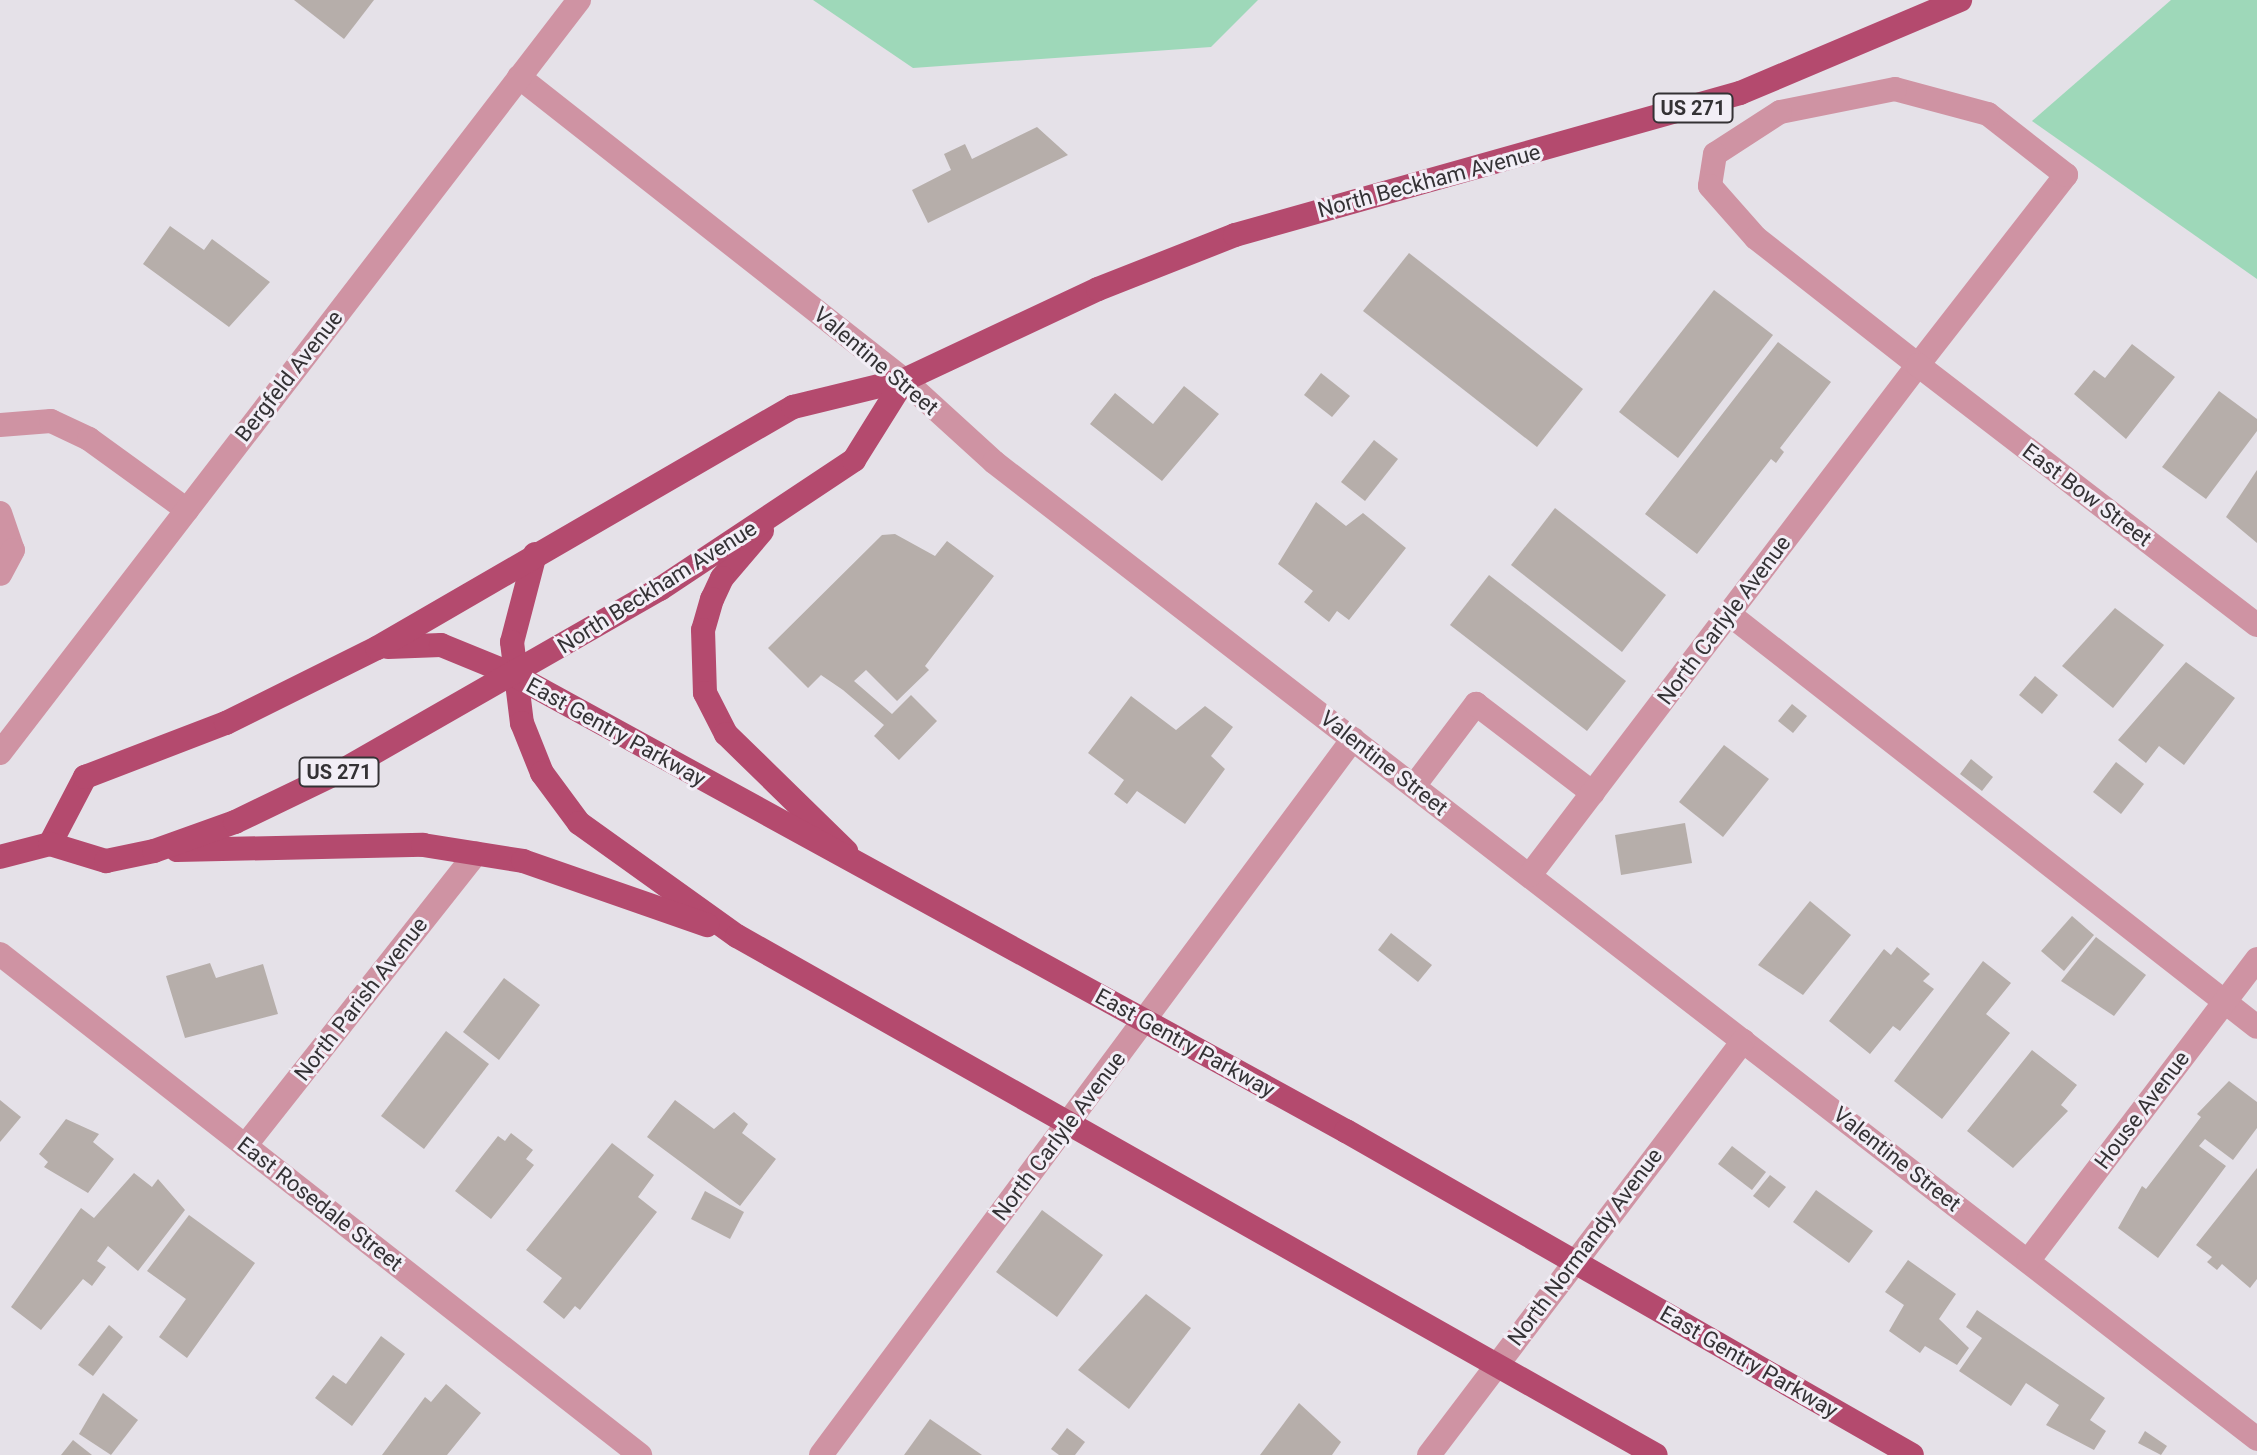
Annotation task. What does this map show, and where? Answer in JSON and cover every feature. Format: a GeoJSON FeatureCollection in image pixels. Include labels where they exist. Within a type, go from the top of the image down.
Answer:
{"type":"FeatureCollection","features":[{"type":"Feature","properties":{"kind":"main road","name":"North Beckham Avenue"},"geometry":{"type":"LineString","coordinates":[[377,648],[793,407],[904,380],[1166,260],[1414,183],[1740,93],[1960,0]]}},
{"type":"Feature","properties":{"kind":"main road","name":"North Beckham Avenue"},"geometry":{"type":"LineString","coordinates":[[154,851],[291,797],[514,675],[660,589],[854,460],[904,380]]}},
{"type":"Feature","properties":{"kind":"main road"},"geometry":{"type":"LineString","coordinates":[[785,505],[722,578],[712,599],[703,630],[705,693],[726,734],[871,875]]}},
{"type":"Feature","properties":{"kind":"main road"},"geometry":{"type":"LineString","coordinates":[[377,648],[441,645],[514,675],[514,620],[535,554]]}},
{"type":"Feature","properties":{"kind":"main road","name":"US 271"},"geometry":{"type":"LineString","coordinates":[[154,851],[106,861],[50,844],[85,777],[226,723],[377,648]]}},
{"type":"Feature","properties":{"kind":"main road","name":"East Gentry Parkway"},"geometry":{"type":"LineString","coordinates":[[514,675],[871,875],[1145,1020],[1912,1455]]}},
{"type":"Feature","properties":{"kind":"main road","name":"East Gentry Parkway"},"geometry":{"type":"LineString","coordinates":[[514,675],[532,753],[560,802],[601,839],[737,936],[1071,1119],[1656,1455]]}},
{"type":"Feature","properties":{"kind":"main road"},"geometry":{"type":"LineString","coordinates":[[154,851],[388,842],[476,853],[567,874],[737,936]]}},
{"type":"Feature","properties":{"kind":"main road"},"geometry":{"type":"LineString","coordinates":[[0,857],[50,844]]}},
{"type":"Feature","properties":{"kind":"street","name":"Bergfeld Avenue"},"geometry":{"type":"LineString","coordinates":[[0,753],[579,0]]}},
{"type":"Feature","properties":{"kind":"street","name":"Valentine Street"},"geometry":{"type":"LineString","coordinates":[[519,77],[904,380],[994,462],[2257,1439]]}},
{"type":"Feature","properties":{"kind":"street","name":"North Carlyle Avenue"},"geometry":{"type":"LineString","coordinates":[[1530,875],[2066,175],[1988,114],[1895,89],[1780,112],[1715,154],[1710,186],[1756,238],[1918,365]]}},
{"type":"Feature","properties":{"kind":"street","name":"East Bow Street"},"geometry":{"type":"LineString","coordinates":[[1918,365],[2257,625]]}},
{"type":"Feature","properties":{"kind":"street"},"geometry":{"type":"LineString","coordinates":[[0,425],[51,421],[187,510]]}},
{"type":"Feature","properties":{"kind":"street"},"geometry":{"type":"LineString","coordinates":[[0,513],[13,550],[0,574]]}},
{"type":"Feature","properties":{"kind":"street"},"geometry":{"type":"LineString","coordinates":[[1729,614],[2257,1027]]}},
{"type":"Feature","properties":{"kind":"street"},"geometry":{"type":"LineString","coordinates":[[1414,786],[1476,704],[1593,793]]}},
{"type":"Feature","properties":{"kind":"street","name":"North Carlyle Avenue"},"geometry":{"type":"LineString","coordinates":[[821,1455],[1353,739]]}},
{"type":"Feature","properties":{"kind":"street","name":"North Parish Avenue"},"geometry":{"type":"LineString","coordinates":[[245,1146],[476,853]]}},
{"type":"Feature","properties":{"kind":"street","name":"East Rosedale Street"},"geometry":{"type":"LineString","coordinates":[[0,954],[640,1455]]}},
{"type":"Feature","properties":{"kind":"street","name":"House Avenue"},"geometry":{"type":"LineString","coordinates":[[2028,1261],[2257,959]]}},
{"type":"Feature","properties":{"kind":"street","name":"North Normandy Avenue"},"geometry":{"type":"LineString","coordinates":[[1442,1450],[1497,1365],[1572,1262],[1743,1041]]}},
{"type":"Feature","properties":{"kind":"green space"},"geometry":{"type":"Polygon","coordinates":[[[813,0],[1258,0],[1211,47],[913,68],[813,0]]]}},
{"type":"Feature","properties":{"kind":"green space"},"geometry":{"type":"Polygon","coordinates":[[[2171,0],[2257,0],[2257,279],[2032,121],[2171,0]]]}},
{"type":"Feature","properties":{"kind":"building"},"geometry":{"type":"Polygon","coordinates":[[[294,0],[374,0],[344,39],[294,0]]]}},
{"type":"Feature","properties":{"kind":"building"},"geometry":{"type":"Polygon","coordinates":[[[1037,127],[1068,155],[928,223],[912,190],[951,170],[944,154],[965,144],[972,159],[1037,127]]]}},
{"type":"Feature","properties":{"kind":"building"},"geometry":{"type":"Polygon","coordinates":[[[170,226],[204,250],[212,239],[270,282],[229,327],[143,264],[170,226]]]}},
{"type":"Feature","properties":{"kind":"building"},"geometry":{"type":"Polygon","coordinates":[[[1409,253],[1583,389],[1537,447],[1363,311],[1409,253]]]}},
{"type":"Feature","properties":{"kind":"building"},"geometry":{"type":"Polygon","coordinates":[[[1714,290],[1773,335],[1678,458],[1619,412],[1714,290]]]}},
{"type":"Feature","properties":{"kind":"building"},"geometry":{"type":"Polygon","coordinates":[[[1778,342],[1831,382],[1780,448],[1784,452],[1776,463],[1771,459],[1697,554],[1645,514],[1778,342]]]}},
{"type":"Feature","properties":{"kind":"building"},"geometry":{"type":"Polygon","coordinates":[[[2132,344],[2175,377],[2126,439],[2074,394],[2094,370],[2105,378],[2132,344]]]}},
{"type":"Feature","properties":{"kind":"building"},"geometry":{"type":"Polygon","coordinates":[[[1321,373],[1350,396],[1332,417],[1304,395],[1321,373]]]}},
{"type":"Feature","properties":{"kind":"building"},"geometry":{"type":"Polygon","coordinates":[[[1184,386],[1219,414],[1162,481],[1090,424],[1115,393],[1153,424],[1184,386]]]}},
{"type":"Feature","properties":{"kind":"building"},"geometry":{"type":"Polygon","coordinates":[[[2219,391],[2257,419],[2257,431],[2206,499],[2162,467],[2219,391]]]}},
{"type":"Feature","properties":{"kind":"building"},"geometry":{"type":"Polygon","coordinates":[[[1374,440],[1398,459],[1365,501],[1341,482],[1374,440]]]}},
{"type":"Feature","properties":{"kind":"building"},"geometry":{"type":"Polygon","coordinates":[[[2257,470],[2257,543],[2226,517],[2257,470]]]}},
{"type":"Feature","properties":{"kind":"building"},"geometry":{"type":"Polygon","coordinates":[[[1316,502],[1346,526],[1363,513],[1406,548],[1349,620],[1337,611],[1329,622],[1304,602],[1313,591],[1278,564],[1316,502]]]}},
{"type":"Feature","properties":{"kind":"building"},"geometry":{"type":"Polygon","coordinates":[[[1555,508],[1666,595],[1622,652],[1511,565],[1555,508]]]}},
{"type":"Feature","properties":{"kind":"building"},"geometry":{"type":"Polygon","coordinates":[[[895,534],[935,556],[947,541],[994,576],[925,666],[929,670],[897,701],[866,670],[854,681],[892,714],[911,695],[937,721],[899,760],[874,736],[884,725],[821,675],[808,688],[768,648],[882,535],[895,534]]]}},
{"type":"Feature","properties":{"kind":"building"},"geometry":{"type":"Polygon","coordinates":[[[1489,575],[1626,681],[1587,731],[1450,625],[1489,575]]]}},
{"type":"Feature","properties":{"kind":"building"},"geometry":{"type":"Polygon","coordinates":[[[2115,608],[2164,645],[2113,708],[2062,666],[2115,608]]]}},
{"type":"Feature","properties":{"kind":"building"},"geometry":{"type":"Polygon","coordinates":[[[2186,662],[2235,698],[2184,765],[2159,746],[2146,763],[2118,740],[2186,662]]]}},
{"type":"Feature","properties":{"kind":"building"},"geometry":{"type":"Polygon","coordinates":[[[2035,676],[2058,695],[2042,714],[2019,695],[2035,676]]]}},
{"type":"Feature","properties":{"kind":"building"},"geometry":{"type":"Polygon","coordinates":[[[1131,696],[1176,730],[1205,706],[1233,727],[1211,756],[1225,769],[1185,824],[1137,791],[1127,804],[1114,794],[1124,780],[1088,753],[1131,696]]]}},
{"type":"Feature","properties":{"kind":"building"},"geometry":{"type":"Polygon","coordinates":[[[1792,704],[1807,716],[1793,733],[1778,721],[1792,704]]]}},
{"type":"Feature","properties":{"kind":"building"},"geometry":{"type":"Polygon","coordinates":[[[1724,745],[1769,779],[1723,837],[1679,802],[1724,745]]]}},
{"type":"Feature","properties":{"kind":"building"},"geometry":{"type":"Polygon","coordinates":[[[1971,759],[1993,777],[1982,791],[1960,774],[1971,759]]]}},
{"type":"Feature","properties":{"kind":"building"},"geometry":{"type":"Polygon","coordinates":[[[2116,762],[2144,784],[2121,814],[2093,792],[2116,762]]]}},
{"type":"Feature","properties":{"kind":"building"},"geometry":{"type":"Polygon","coordinates":[[[1685,823],[1692,863],[1621,875],[1615,835],[1685,823]]]}},
{"type":"Feature","properties":{"kind":"building"},"geometry":{"type":"Polygon","coordinates":[[[1810,901],[1851,935],[1803,995],[1758,965],[1810,901]]]}},
{"type":"Feature","properties":{"kind":"building"},"geometry":{"type":"Polygon","coordinates":[[[2072,916],[2094,935],[2064,971],[2041,951],[2072,916]]]}},
{"type":"Feature","properties":{"kind":"building"},"geometry":{"type":"Polygon","coordinates":[[[1391,933],[1432,965],[1418,982],[1378,950],[1391,933]]]}},
{"type":"Feature","properties":{"kind":"building"},"geometry":{"type":"Polygon","coordinates":[[[2096,937],[2146,975],[2114,1016],[2061,981],[2096,937]]]}},
{"type":"Feature","properties":{"kind":"building"},"geometry":{"type":"Polygon","coordinates":[[[1897,947],[1930,974],[1923,981],[1934,989],[1900,1031],[1893,1026],[1870,1054],[1829,1021],[1884,949],[1891,955],[1897,947]]]}},
{"type":"Feature","properties":{"kind":"building"},"geometry":{"type":"Polygon","coordinates":[[[1983,961],[2011,983],[1986,1014],[2010,1033],[1942,1119],[1894,1081],[1983,961]]]}},
{"type":"Feature","properties":{"kind":"building"},"geometry":{"type":"Polygon","coordinates":[[[210,963],[216,978],[263,964],[278,1014],[185,1038],[166,976],[210,963]]]}},
{"type":"Feature","properties":{"kind":"building"},"geometry":{"type":"Polygon","coordinates":[[[504,978],[540,1005],[499,1060],[463,1032],[504,978]]]}},
{"type":"Feature","properties":{"kind":"building"},"geometry":{"type":"Polygon","coordinates":[[[446,1031],[489,1064],[424,1149],[381,1116],[446,1031]]]}},
{"type":"Feature","properties":{"kind":"building"},"geometry":{"type":"Polygon","coordinates":[[[2032,1050],[2077,1085],[2061,1105],[2068,1111],[2013,1168],[1967,1131],[2032,1050]]]}},
{"type":"Feature","properties":{"kind":"building"},"geometry":{"type":"Polygon","coordinates":[[[2229,1081],[2257,1102],[2257,1128],[2233,1160],[2205,1139],[2199,1146],[2226,1166],[2158,1258],[2118,1228],[2142,1186],[2146,1189],[2201,1117],[2197,1114],[2229,1081]]]}},
{"type":"Feature","properties":{"kind":"building"},"geometry":{"type":"Polygon","coordinates":[[[0,1100],[21,1117],[0,1142],[0,1100]]]}},
{"type":"Feature","properties":{"kind":"building"},"geometry":{"type":"Polygon","coordinates":[[[675,1100],[714,1129],[734,1112],[748,1124],[742,1133],[776,1159],[740,1206],[647,1137],[675,1100]]]}},
{"type":"Feature","properties":{"kind":"building"},"geometry":{"type":"Polygon","coordinates":[[[66,1119],[99,1134],[93,1142],[114,1159],[88,1193],[44,1167],[48,1162],[39,1154],[66,1119]]]}},
{"type":"Feature","properties":{"kind":"building"},"geometry":{"type":"Polygon","coordinates":[[[511,1133],[533,1150],[526,1159],[534,1165],[491,1219],[455,1191],[498,1136],[505,1141],[511,1133]]]}},
{"type":"Feature","properties":{"kind":"building"},"geometry":{"type":"Polygon","coordinates":[[[612,1143],[654,1175],[638,1197],[657,1212],[580,1310],[575,1306],[564,1319],[543,1302],[562,1278],[526,1250],[612,1143]]]}},
{"type":"Feature","properties":{"kind":"building"},"geometry":{"type":"Polygon","coordinates":[[[1732,1146],[1766,1172],[1752,1190],[1718,1164],[1732,1146]]]}},
{"type":"Feature","properties":{"kind":"building"},"geometry":{"type":"Polygon","coordinates":[[[2257,1168],[2257,1279],[2250,1288],[2222,1264],[2217,1270],[2207,1262],[2212,1257],[2196,1245],[2257,1168]]]}},
{"type":"Feature","properties":{"kind":"building"},"geometry":{"type":"Polygon","coordinates":[[[134,1173],[152,1187],[158,1179],[185,1210],[138,1271],[108,1246],[97,1261],[106,1267],[92,1286],[83,1279],[41,1330],[11,1307],[81,1208],[94,1218],[134,1173]]]}},
{"type":"Feature","properties":{"kind":"building"},"geometry":{"type":"Polygon","coordinates":[[[1770,1175],[1786,1187],[1769,1208],[1753,1196],[1770,1175]]]}},
{"type":"Feature","properties":{"kind":"building"},"geometry":{"type":"Polygon","coordinates":[[[1816,1190],[1873,1231],[1849,1263],[1793,1222],[1816,1190]]]}},
{"type":"Feature","properties":{"kind":"building"},"geometry":{"type":"Polygon","coordinates":[[[705,1191],[744,1212],[730,1239],[691,1219],[705,1191]]]}},
{"type":"Feature","properties":{"kind":"building"},"geometry":{"type":"Polygon","coordinates":[[[1042,1210],[1103,1255],[1057,1317],[996,1272],[1042,1210]]]}},
{"type":"Feature","properties":{"kind":"building"},"geometry":{"type":"Polygon","coordinates":[[[189,1215],[255,1263],[187,1358],[159,1337],[186,1299],[147,1271],[189,1215]]]}},
{"type":"Feature","properties":{"kind":"building"},"geometry":{"type":"Polygon","coordinates":[[[1908,1260],[1956,1294],[1939,1319],[1969,1348],[1957,1365],[1925,1346],[1920,1353],[1889,1331],[1904,1305],[1885,1292],[1908,1260]]]}},
{"type":"Feature","properties":{"kind":"building"},"geometry":{"type":"Polygon","coordinates":[[[1146,1294],[1191,1328],[1129,1409],[1078,1370],[1146,1294]]]}},
{"type":"Feature","properties":{"kind":"building"},"geometry":{"type":"Polygon","coordinates":[[[1977,1310],[2105,1398],[2090,1420],[2106,1431],[2094,1450],[2046,1425],[2059,1405],[2026,1383],[2011,1406],[1959,1371],[1982,1338],[1966,1327],[1977,1310]]]}},
{"type":"Feature","properties":{"kind":"building"},"geometry":{"type":"Polygon","coordinates":[[[109,1325],[123,1337],[93,1376],[78,1365],[109,1325]]]}},
{"type":"Feature","properties":{"kind":"building"},"geometry":{"type":"Polygon","coordinates":[[[381,1336],[405,1354],[352,1426],[315,1398],[333,1375],[346,1384],[381,1336]]]}},
{"type":"Feature","properties":{"kind":"building"},"geometry":{"type":"Polygon","coordinates":[[[446,1384],[481,1413],[447,1455],[382,1455],[425,1397],[431,1402],[446,1384]]]}},
{"type":"Feature","properties":{"kind":"building"},"geometry":{"type":"Polygon","coordinates":[[[103,1393],[138,1420],[111,1455],[79,1434],[103,1393]]]}},
{"type":"Feature","properties":{"kind":"building"},"geometry":{"type":"Polygon","coordinates":[[[1299,1403],[1341,1442],[1332,1455],[1260,1455],[1299,1403]]]}},
{"type":"Feature","properties":{"kind":"building"},"geometry":{"type":"Polygon","coordinates":[[[930,1419],[982,1455],[904,1455],[930,1419]]]}},
{"type":"Feature","properties":{"kind":"building"},"geometry":{"type":"Polygon","coordinates":[[[1067,1428],[1085,1442],[1075,1455],[1059,1455],[1051,1449],[1067,1428]]]}},
{"type":"Feature","properties":{"kind":"building"},"geometry":{"type":"Polygon","coordinates":[[[2145,1431],[2167,1446],[2161,1455],[2138,1443],[2145,1431]]]}},
{"type":"Feature","properties":{"kind":"building"},"geometry":{"type":"Polygon","coordinates":[[[73,1440],[92,1455],[61,1455],[73,1440]]]}}]}
